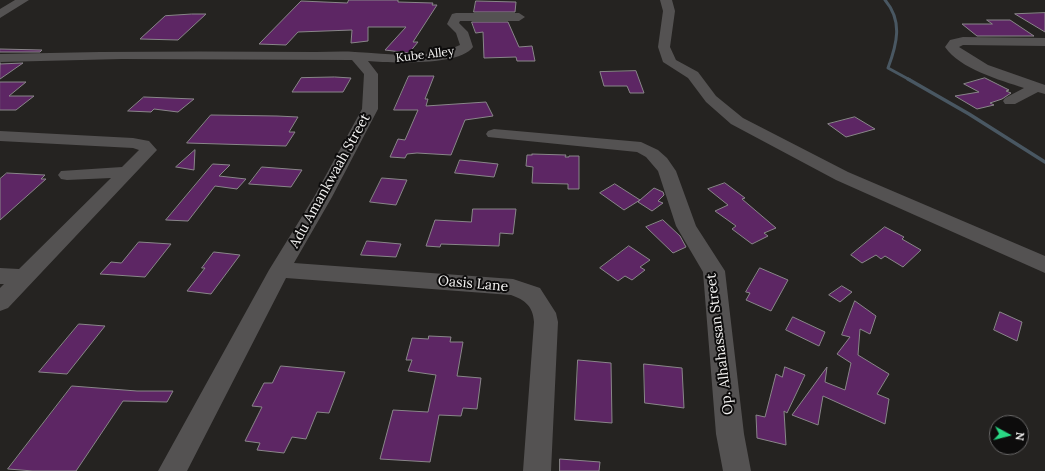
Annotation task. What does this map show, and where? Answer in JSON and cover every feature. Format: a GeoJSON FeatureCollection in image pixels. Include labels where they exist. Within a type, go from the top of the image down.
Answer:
{"type":"FeatureCollection","features":[{"type":"Feature","properties":{"kind":"street"},"geometry":{"type":"LineString","coordinates":[[0,14],[23,0]]}},
{"type":"Feature","properties":{"kind":"street"},"geometry":{"type":"LineString","coordinates":[[666,0],[669,11],[664,47],[670,62],[694,75],[712,99],[737,121],[842,176],[1045,265]]}},
{"type":"Feature","properties":{"kind":"street","name":"Kube Alley"},"geometry":{"type":"LineString","coordinates":[[356,56],[387,60],[437,56],[460,51],[467,47],[462,32],[453,24],[456,17],[518,17]]}},
{"type":"Feature","properties":{"kind":"street"},"geometry":{"type":"LineString","coordinates":[[1041,89],[980,67],[960,56],[951,47],[955,43],[963,41],[1045,42]]}},
{"type":"Feature","properties":{"kind":"street"},"geometry":{"type":"LineString","coordinates":[[0,58],[122,55],[356,56]]}},
{"type":"Feature","properties":{"kind":"street","name":"Adu Amankwaah Street"},"geometry":{"type":"LineString","coordinates":[[172,471],[280,270],[323,197],[370,108],[371,74],[356,56]]}},
{"type":"Feature","properties":{"kind":"street"},"geometry":{"type":"LineString","coordinates":[[1010,101],[1041,89]]}},
{"type":"Feature","properties":{"kind":"street","name":"Op. Alhahassan Street"},"geometry":{"type":"LineString","coordinates":[[494,134],[642,147],[653,152],[662,160],[672,182],[686,225],[700,253],[714,271],[730,434],[737,471]]}},
{"type":"Feature","properties":{"kind":"street"},"geometry":{"type":"LineString","coordinates":[[0,136],[143,145],[149,150],[0,302]]}},
{"type":"Feature","properties":{"kind":"street"},"geometry":{"type":"LineString","coordinates":[[67,175],[128,172]]}},
{"type":"Feature","properties":{"kind":"street","name":"Oasis Lane"},"geometry":{"type":"LineString","coordinates":[[280,270],[513,287],[532,294],[545,313],[546,322],[538,471]]}},
{"type":"Feature","properties":{"kind":"street"},"geometry":{"type":"LineString","coordinates":[[0,276],[24,277]]}},
{"type":"Feature","properties":{"kind":"building"},"geometry":{"type":"Polygon","coordinates":[[[349,0],[398,0],[398,2],[433,3],[432,5],[437,5],[413,42],[418,42],[409,53],[385,50],[406,27],[368,27],[368,41],[351,43],[352,30],[298,32],[286,45],[259,44],[301,1],[347,3],[349,0]]]}},
{"type":"Feature","properties":{"kind":"building"},"geometry":{"type":"Polygon","coordinates":[[[476,1],[516,2],[515,12],[474,12],[476,1]]]}},
{"type":"Feature","properties":{"kind":"building"},"geometry":{"type":"Polygon","coordinates":[[[1045,13],[1045,32],[1015,14],[1045,13]]]}},
{"type":"Feature","properties":{"kind":"building"},"geometry":{"type":"Polygon","coordinates":[[[206,14],[178,40],[140,39],[165,16],[206,14]]]}},
{"type":"Feature","properties":{"kind":"building"},"geometry":{"type":"Polygon","coordinates":[[[987,20],[1010,20],[1034,36],[977,36],[962,24],[992,24],[987,20]]]}},
{"type":"Feature","properties":{"kind":"building"},"geometry":{"type":"Polygon","coordinates":[[[472,22],[508,22],[519,47],[532,46],[535,61],[517,61],[516,57],[484,58],[483,32],[476,33],[472,22]]]}},
{"type":"Feature","properties":{"kind":"building"},"geometry":{"type":"Polygon","coordinates":[[[0,49],[42,50],[40,52],[0,52],[0,49]]]}},
{"type":"Feature","properties":{"kind":"building"},"geometry":{"type":"Polygon","coordinates":[[[23,63],[0,79],[0,64],[23,63]]]}},
{"type":"Feature","properties":{"kind":"building"},"geometry":{"type":"Polygon","coordinates":[[[636,71],[644,93],[630,93],[627,86],[604,86],[600,72],[636,71]]]}},
{"type":"Feature","properties":{"kind":"building"},"geometry":{"type":"Polygon","coordinates":[[[409,76],[434,76],[425,99],[428,99],[426,106],[486,102],[493,116],[465,120],[451,155],[417,153],[407,154],[405,158],[390,157],[398,139],[405,140],[418,110],[394,110],[409,76]]]}},
{"type":"Feature","properties":{"kind":"building"},"geometry":{"type":"Polygon","coordinates":[[[301,78],[351,78],[343,92],[292,92],[301,78]]]}},
{"type":"Feature","properties":{"kind":"building"},"geometry":{"type":"Polygon","coordinates":[[[985,78],[1009,90],[1006,91],[1011,93],[1002,99],[990,103],[994,105],[977,109],[955,96],[979,92],[964,84],[985,78]]]}},
{"type":"Feature","properties":{"kind":"building"},"geometry":{"type":"Polygon","coordinates":[[[0,82],[26,82],[9,96],[34,96],[16,110],[0,110],[0,82]]]}},
{"type":"Feature","properties":{"kind":"building"},"geometry":{"type":"Polygon","coordinates":[[[144,97],[194,99],[178,112],[154,109],[151,112],[128,111],[144,97]]]}},
{"type":"Feature","properties":{"kind":"building"},"geometry":{"type":"Polygon","coordinates":[[[211,115],[298,117],[289,132],[295,132],[286,146],[187,143],[211,115]]]}},
{"type":"Feature","properties":{"kind":"building"},"geometry":{"type":"Polygon","coordinates":[[[855,117],[875,129],[846,137],[828,124],[855,117]]]}},
{"type":"Feature","properties":{"kind":"building"},"geometry":{"type":"Polygon","coordinates":[[[195,150],[194,170],[176,167],[195,150]]]}},
{"type":"Feature","properties":{"kind":"building"},"geometry":{"type":"Polygon","coordinates":[[[527,155],[566,155],[565,157],[579,156],[579,189],[568,189],[568,184],[532,183],[533,167],[526,166],[527,155]]]}},
{"type":"Feature","properties":{"kind":"building"},"geometry":{"type":"Polygon","coordinates":[[[460,160],[498,164],[494,177],[455,173],[460,160]]]}},
{"type":"Feature","properties":{"kind":"building"},"geometry":{"type":"Polygon","coordinates":[[[213,164],[230,165],[219,176],[246,179],[237,189],[215,186],[188,221],[166,220],[213,164]]]}},
{"type":"Feature","properties":{"kind":"building"},"geometry":{"type":"Polygon","coordinates":[[[262,167],[302,170],[291,187],[249,184],[262,167]]]}},
{"type":"Feature","properties":{"kind":"building"},"geometry":{"type":"Polygon","coordinates":[[[7,173],[45,175],[41,179],[46,179],[0,220],[0,179],[7,173]]]}},
{"type":"Feature","properties":{"kind":"building"},"geometry":{"type":"Polygon","coordinates":[[[382,178],[407,180],[396,205],[370,202],[382,178]]]}},
{"type":"Feature","properties":{"kind":"building"},"geometry":{"type":"Polygon","coordinates":[[[725,183],[745,198],[742,199],[776,228],[764,233],[768,236],[752,244],[732,229],[736,226],[715,211],[728,205],[708,189],[725,183]]]}},
{"type":"Feature","properties":{"kind":"building"},"geometry":{"type":"Polygon","coordinates":[[[615,184],[640,200],[624,210],[600,193],[615,184]]]}},
{"type":"Feature","properties":{"kind":"building"},"geometry":{"type":"Polygon","coordinates":[[[654,188],[663,192],[664,195],[658,201],[663,203],[652,211],[638,202],[654,188]]]}},
{"type":"Feature","properties":{"kind":"building"},"geometry":{"type":"Polygon","coordinates":[[[473,209],[516,209],[513,234],[500,233],[499,246],[441,244],[440,247],[426,246],[435,220],[471,222],[473,209]]]}},
{"type":"Feature","properties":{"kind":"building"},"geometry":{"type":"Polygon","coordinates":[[[663,220],[680,236],[686,247],[673,253],[646,227],[663,220]]]}},
{"type":"Feature","properties":{"kind":"building"},"geometry":{"type":"Polygon","coordinates":[[[885,227],[904,237],[902,239],[921,250],[903,267],[885,256],[881,259],[876,255],[862,263],[851,255],[885,227]]]}},
{"type":"Feature","properties":{"kind":"building"},"geometry":{"type":"Polygon","coordinates":[[[367,241],[401,244],[396,257],[361,255],[367,241]]]}},
{"type":"Feature","properties":{"kind":"building"},"geometry":{"type":"Polygon","coordinates":[[[139,242],[171,244],[145,277],[100,274],[111,262],[121,263],[139,242]]]}},
{"type":"Feature","properties":{"kind":"building"},"geometry":{"type":"Polygon","coordinates":[[[629,246],[650,260],[640,267],[645,270],[632,280],[625,276],[618,281],[600,268],[629,246]]]}},
{"type":"Feature","properties":{"kind":"building"},"geometry":{"type":"Polygon","coordinates":[[[214,252],[240,255],[211,294],[187,291],[205,268],[202,268],[214,252]]]}},
{"type":"Feature","properties":{"kind":"building"},"geometry":{"type":"Polygon","coordinates":[[[760,268],[788,280],[771,311],[746,300],[750,293],[746,292],[760,268]]]}},
{"type":"Feature","properties":{"kind":"building"},"geometry":{"type":"Polygon","coordinates":[[[842,286],[852,292],[840,302],[829,295],[842,286]]]}},
{"type":"Feature","properties":{"kind":"building"},"geometry":{"type":"Polygon","coordinates":[[[855,301],[876,316],[870,334],[860,329],[858,355],[889,374],[877,394],[889,399],[885,424],[823,396],[818,425],[792,415],[827,367],[825,382],[845,390],[851,363],[837,354],[850,337],[842,335],[855,301]]]}},
{"type":"Feature","properties":{"kind":"building"},"geometry":{"type":"Polygon","coordinates":[[[1000,312],[1022,322],[1017,341],[994,330],[1000,312]]]}},
{"type":"Feature","properties":{"kind":"building"},"geometry":{"type":"Polygon","coordinates":[[[793,317],[825,332],[819,346],[786,330],[793,317]]]}},
{"type":"Feature","properties":{"kind":"building"},"geometry":{"type":"Polygon","coordinates":[[[79,324],[105,326],[67,374],[39,372],[79,324]]]}},
{"type":"Feature","properties":{"kind":"building"},"geometry":{"type":"Polygon","coordinates":[[[429,336],[451,337],[450,342],[463,342],[457,376],[481,378],[477,409],[463,408],[461,416],[439,415],[430,462],[380,459],[393,410],[428,412],[436,375],[408,371],[412,360],[406,360],[412,338],[428,339],[429,336]]]}},
{"type":"Feature","properties":{"kind":"building"},"geometry":{"type":"Polygon","coordinates":[[[578,360],[611,363],[612,423],[575,420],[578,360]]]}},
{"type":"Feature","properties":{"kind":"building"},"geometry":{"type":"Polygon","coordinates":[[[644,364],[682,368],[684,408],[645,403],[644,364]]]}},
{"type":"Feature","properties":{"kind":"building"},"geometry":{"type":"Polygon","coordinates":[[[281,366],[345,372],[329,413],[317,412],[306,439],[292,437],[284,453],[257,450],[260,443],[245,441],[262,407],[252,406],[264,383],[272,383],[281,366]]]}},
{"type":"Feature","properties":{"kind":"building"},"geometry":{"type":"Polygon","coordinates":[[[785,367],[805,375],[787,413],[784,411],[786,445],[757,438],[756,415],[765,417],[776,374],[782,377],[785,367]]]}},
{"type":"Feature","properties":{"kind":"building"},"geometry":{"type":"Polygon","coordinates":[[[72,386],[137,391],[173,391],[167,402],[123,401],[76,471],[33,471],[8,469],[72,386]]]}},
{"type":"Feature","properties":{"kind":"building"},"geometry":{"type":"Polygon","coordinates":[[[560,459],[600,462],[599,471],[560,471],[560,459]]]}},
{"type":"Feature","properties":{"kind":"waterway"},"geometry":{"type":"LineString","coordinates":[[885,0],[891,8],[894,16],[897,33],[894,50],[888,68],[910,80]]}},
{"type":"Feature","properties":{"kind":"waterway"},"geometry":{"type":"LineString","coordinates":[[908,79],[969,114],[1045,162]]}}]}
